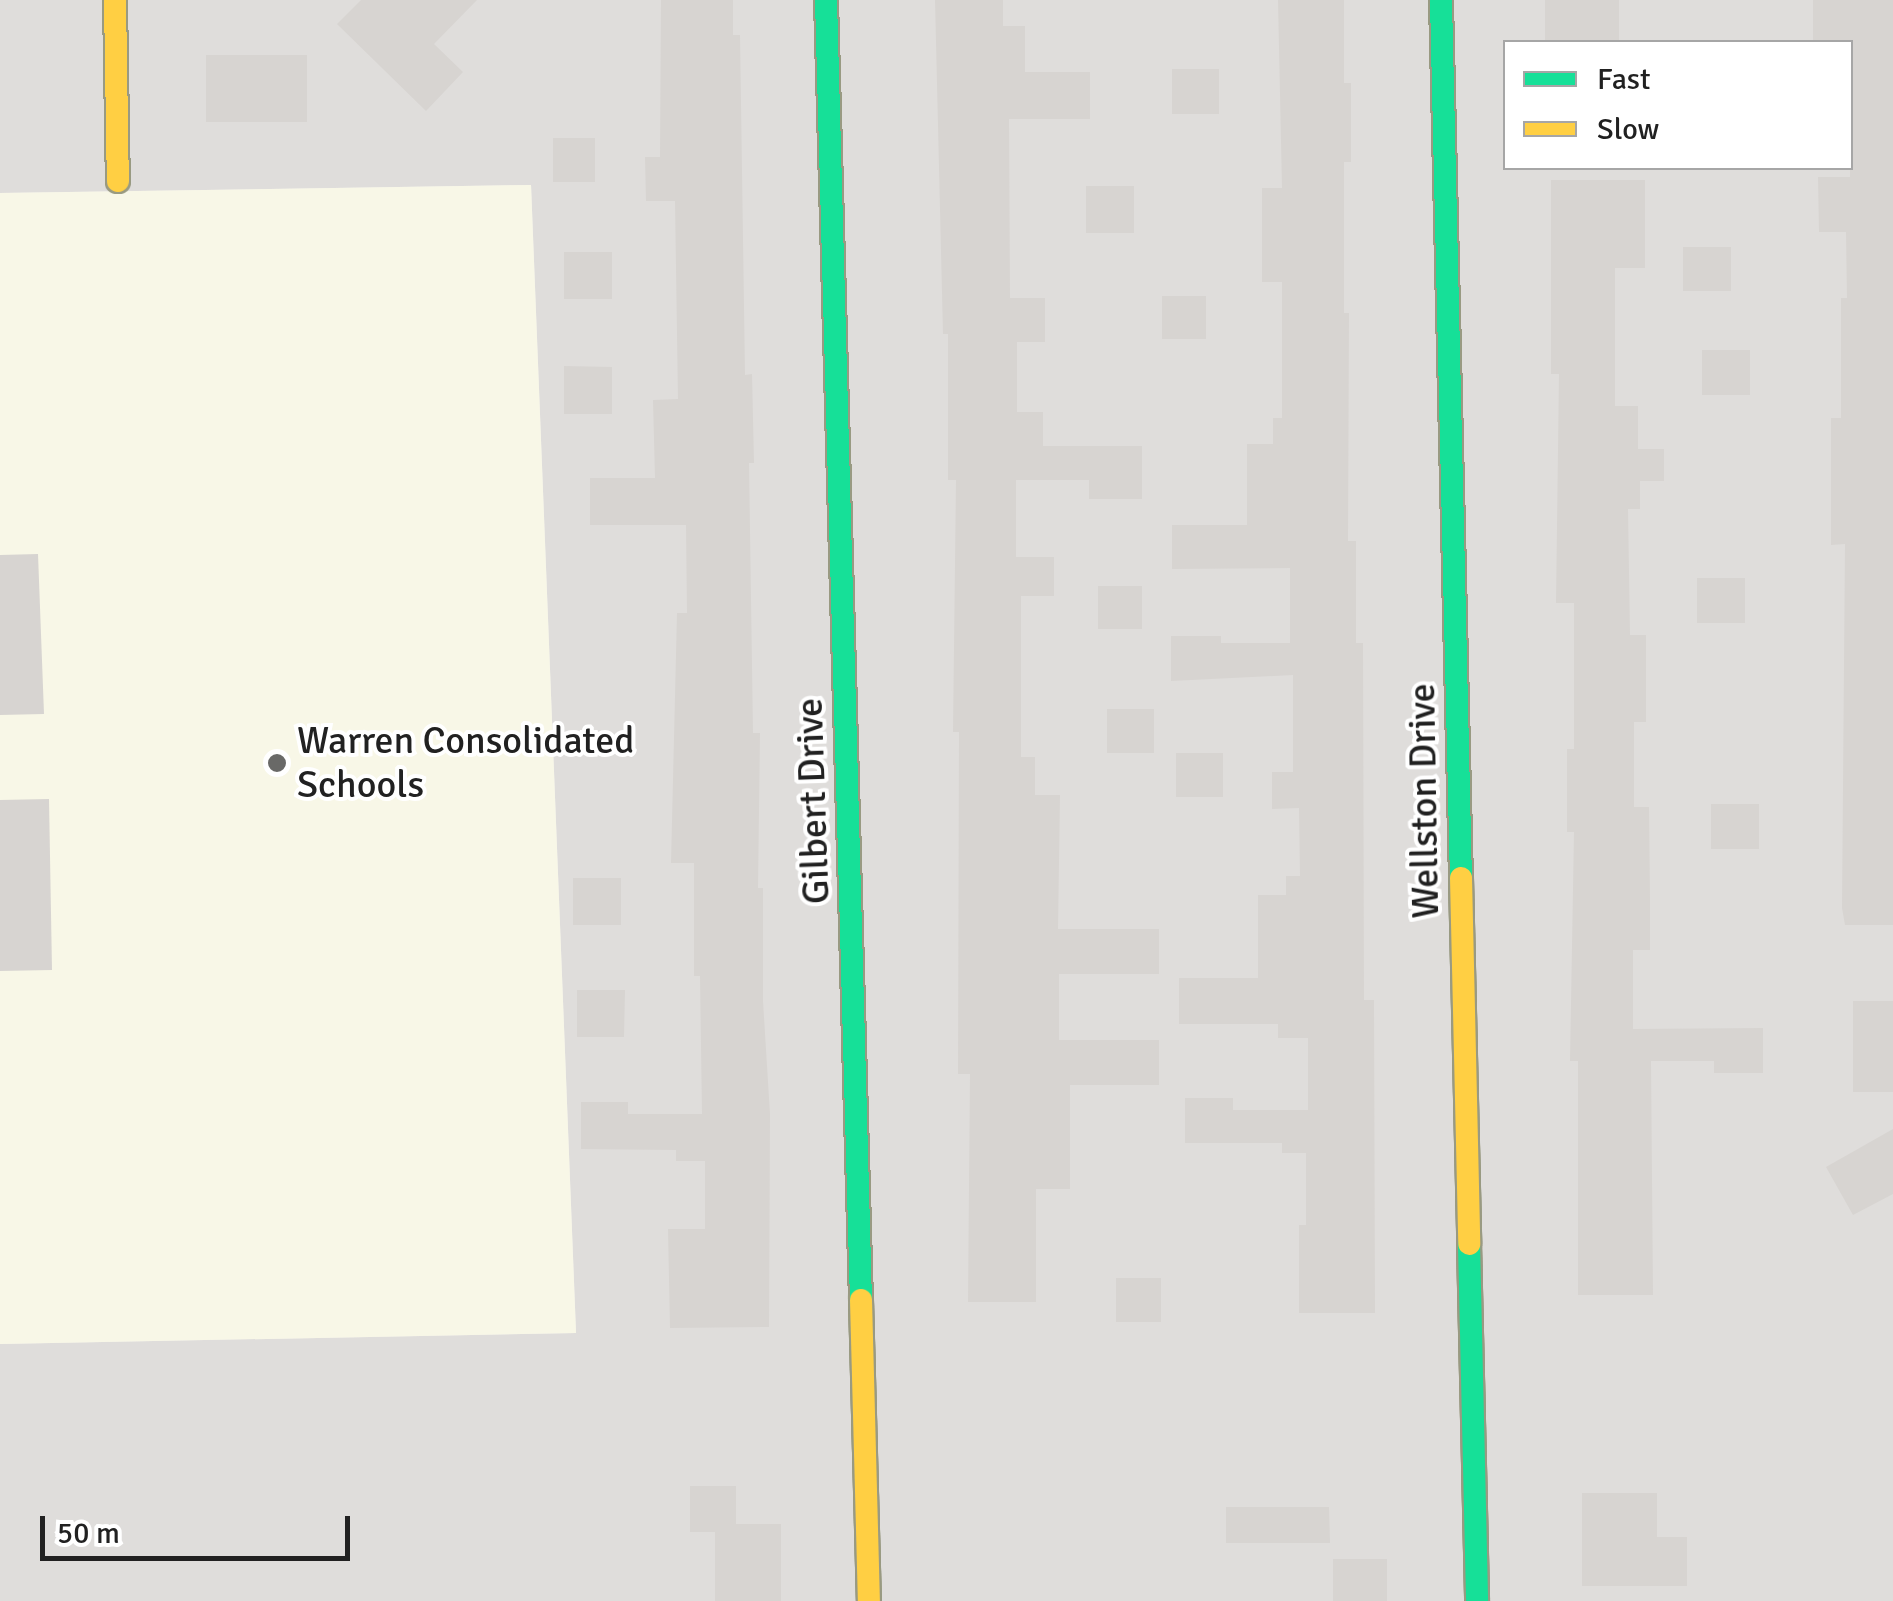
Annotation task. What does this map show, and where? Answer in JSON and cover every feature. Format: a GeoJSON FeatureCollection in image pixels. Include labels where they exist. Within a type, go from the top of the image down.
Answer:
{"type":"FeatureCollection","features":[{"type":"Feature","properties":{"kind":"street"},"geometry":{"type":"LineString","coordinates":[[115,0],[118,181]]}},
{"type":"Feature","properties":{"kind":"street","name":"Gilbert Drive"},"geometry":{"type":"LineString","coordinates":[[826,0],[869,1601]]}},
{"type":"Feature","properties":{"kind":"street","name":"Wellston Drive"},"geometry":{"type":"LineString","coordinates":[[1442,0],[1478,1601]]}},
{"type":"Feature","properties":{"kind":"shaded area"},"geometry":{"type":"Polygon","coordinates":[[[0,0],[1893,0],[1893,1601],[0,1601],[0,1344],[576,1333],[531,185],[0,193],[0,0]]]}},
{"type":"Feature","properties":{"kind":"shaded area","name":"Warren Consolidated Schools"},"geometry":{"type":"Polygon","coordinates":[[[531,185],[576,1333],[0,1344],[0,193],[531,185]]]}},
{"type":"Feature","properties":{"kind":"building"},"geometry":{"type":"Polygon","coordinates":[[[361,0],[477,0],[434,44],[463,72],[426,111],[337,24],[361,0]]]}},
{"type":"Feature","properties":{"kind":"building"},"geometry":{"type":"Polygon","coordinates":[[[661,0],[733,0],[733,35],[740,35],[745,375],[752,374],[754,463],[749,463],[753,733],[760,733],[758,888],[763,888],[763,1001],[770,1114],[769,1327],[670,1328],[668,1229],[705,1229],[705,1161],[676,1161],[676,1150],[581,1149],[581,1102],[628,1102],[628,1114],[702,1114],[700,976],[694,976],[694,863],[671,863],[677,613],[687,613],[686,525],[590,525],[590,478],[655,478],[653,400],[678,399],[675,201],[646,201],[645,157],[660,157],[661,0]]]}},
{"type":"Feature","properties":{"kind":"building"},"geometry":{"type":"Polygon","coordinates":[[[935,0],[1003,0],[1003,26],[1025,26],[1025,72],[1090,72],[1090,119],[1009,119],[1010,298],[1045,298],[1045,342],[1017,342],[1017,412],[1043,412],[1043,446],[1142,446],[1142,499],[1089,499],[1089,480],[1016,480],[1016,557],[1054,557],[1054,596],[1021,596],[1021,757],[1035,757],[1035,795],[1060,795],[1058,929],[1159,929],[1159,974],[1059,974],[1059,1040],[1159,1040],[1159,1085],[1070,1085],[1070,1189],[1036,1189],[1036,1302],[968,1302],[970,1074],[958,1074],[959,732],[953,732],[956,480],[948,480],[948,334],[943,334],[935,0]]]}},
{"type":"Feature","properties":{"kind":"building"},"geometry":{"type":"Polygon","coordinates":[[[1278,0],[1344,0],[1344,83],[1351,83],[1351,162],[1344,162],[1344,313],[1349,313],[1348,541],[1356,541],[1356,643],[1363,643],[1364,1000],[1374,1000],[1375,1313],[1299,1313],[1299,1225],[1306,1225],[1306,1153],[1282,1153],[1282,1143],[1185,1143],[1185,1098],[1233,1098],[1233,1110],[1308,1110],[1308,1038],[1278,1038],[1278,1024],[1179,1024],[1179,978],[1258,978],[1258,895],[1286,895],[1286,876],[1300,876],[1299,808],[1272,809],[1272,772],[1293,772],[1293,675],[1171,681],[1171,636],[1221,636],[1221,643],[1290,643],[1290,568],[1172,569],[1172,525],[1247,525],[1247,444],[1273,444],[1273,418],[1282,418],[1282,282],[1262,282],[1262,188],[1282,188],[1278,0]]]}},
{"type":"Feature","properties":{"kind":"building"},"geometry":{"type":"Polygon","coordinates":[[[1545,0],[1619,0],[1619,40],[1545,40],[1545,0]]]}},
{"type":"Feature","properties":{"kind":"building"},"geometry":{"type":"Polygon","coordinates":[[[1813,0],[1893,0],[1893,925],[1845,925],[1842,908],[1845,544],[1831,545],[1831,418],[1841,418],[1841,298],[1847,298],[1846,232],[1819,232],[1818,177],[1850,177],[1853,170],[1853,40],[1813,40],[1813,0]]]}},
{"type":"Feature","properties":{"kind":"building"},"geometry":{"type":"Polygon","coordinates":[[[206,55],[307,55],[307,122],[206,122],[206,55]]]}},
{"type":"Feature","properties":{"kind":"building"},"geometry":{"type":"Polygon","coordinates":[[[1172,69],[1219,69],[1219,114],[1172,114],[1172,69]]]}},
{"type":"Feature","properties":{"kind":"building"},"geometry":{"type":"Polygon","coordinates":[[[553,138],[595,138],[595,182],[553,182],[553,138]]]}},
{"type":"Feature","properties":{"kind":"building"},"geometry":{"type":"Polygon","coordinates":[[[1551,180],[1645,180],[1645,268],[1615,268],[1615,406],[1638,406],[1638,449],[1664,449],[1664,481],[1640,481],[1640,509],[1628,509],[1630,635],[1646,635],[1646,722],[1634,722],[1634,807],[1649,807],[1650,900],[1650,950],[1633,950],[1633,1029],[1763,1028],[1763,1073],[1714,1073],[1714,1061],[1651,1061],[1653,1295],[1578,1295],[1578,1061],[1570,1061],[1574,832],[1567,832],[1567,749],[1574,749],[1574,603],[1556,603],[1559,374],[1551,374],[1551,180]]]}},
{"type":"Feature","properties":{"kind":"building"},"geometry":{"type":"Polygon","coordinates":[[[1086,186],[1134,186],[1134,233],[1086,233],[1086,186]]]}},
{"type":"Feature","properties":{"kind":"building"},"geometry":{"type":"Polygon","coordinates":[[[1683,247],[1731,247],[1731,291],[1683,291],[1683,247]]]}},
{"type":"Feature","properties":{"kind":"building"},"geometry":{"type":"Polygon","coordinates":[[[564,252],[612,252],[612,299],[564,299],[564,252]]]}},
{"type":"Feature","properties":{"kind":"building"},"geometry":{"type":"Polygon","coordinates":[[[1162,296],[1206,296],[1206,339],[1162,339],[1162,296]]]}},
{"type":"Feature","properties":{"kind":"building"},"geometry":{"type":"Polygon","coordinates":[[[1702,350],[1750,350],[1750,395],[1702,395],[1702,350]]]}},
{"type":"Feature","properties":{"kind":"building"},"geometry":{"type":"Polygon","coordinates":[[[564,366],[612,367],[612,414],[564,414],[564,366]]]}},
{"type":"Feature","properties":{"kind":"building"},"geometry":{"type":"Polygon","coordinates":[[[38,554],[44,714],[0,715],[0,555],[38,554]]]}},
{"type":"Feature","properties":{"kind":"building"},"geometry":{"type":"Polygon","coordinates":[[[1697,578],[1745,578],[1745,623],[1697,623],[1697,578]]]}},
{"type":"Feature","properties":{"kind":"building"},"geometry":{"type":"Polygon","coordinates":[[[1098,586],[1142,586],[1142,629],[1098,629],[1098,586]]]}},
{"type":"Feature","properties":{"kind":"building"},"geometry":{"type":"Polygon","coordinates":[[[1107,709],[1154,709],[1154,753],[1107,753],[1107,709]]]}},
{"type":"Feature","properties":{"kind":"building"},"geometry":{"type":"Polygon","coordinates":[[[1176,753],[1223,753],[1223,797],[1176,797],[1176,753]]]}},
{"type":"Feature","properties":{"kind":"building"},"geometry":{"type":"Polygon","coordinates":[[[49,799],[52,970],[0,971],[0,800],[49,799]]]}},
{"type":"Feature","properties":{"kind":"building"},"geometry":{"type":"Polygon","coordinates":[[[1711,804],[1759,804],[1759,849],[1711,849],[1711,804]]]}},
{"type":"Feature","properties":{"kind":"building"},"geometry":{"type":"Polygon","coordinates":[[[573,878],[621,878],[621,925],[573,925],[573,878]]]}},
{"type":"Feature","properties":{"kind":"building"},"geometry":{"type":"Polygon","coordinates":[[[577,990],[625,990],[624,1037],[577,1037],[577,990]]]}},
{"type":"Feature","properties":{"kind":"building"},"geometry":{"type":"Polygon","coordinates":[[[1853,1001],[1893,1001],[1893,1092],[1853,1092],[1853,1001]]]}},
{"type":"Feature","properties":{"kind":"building"},"geometry":{"type":"Polygon","coordinates":[[[1893,1129],[1893,1194],[1853,1215],[1826,1167],[1893,1129]]]}},
{"type":"Feature","properties":{"kind":"building"},"geometry":{"type":"Polygon","coordinates":[[[1116,1278],[1161,1278],[1161,1322],[1116,1322],[1116,1278]]]}},
{"type":"Feature","properties":{"kind":"building"},"geometry":{"type":"Polygon","coordinates":[[[690,1486],[736,1486],[736,1524],[781,1524],[781,1601],[715,1601],[715,1532],[690,1532],[690,1486]]]}},
{"type":"Feature","properties":{"kind":"building"},"geometry":{"type":"Polygon","coordinates":[[[1582,1493],[1657,1493],[1657,1537],[1687,1537],[1687,1586],[1582,1586],[1582,1493]]]}},
{"type":"Feature","properties":{"kind":"building"},"geometry":{"type":"Polygon","coordinates":[[[1226,1507],[1329,1507],[1330,1543],[1226,1543],[1226,1507]]]}},
{"type":"Feature","properties":{"kind":"building"},"geometry":{"type":"Polygon","coordinates":[[[1333,1559],[1387,1559],[1387,1601],[1333,1601],[1333,1559]]]}},
{"type":"Feature","properties":{"kind":"traffic: fast"},"geometry":{"type":"LineString","coordinates":[[826,0],[861,1300]]}},
{"type":"Feature","properties":{"kind":"traffic: fast"},"geometry":{"type":"LineString","coordinates":[[1441,0],[1461,878]]}},
{"type":"Feature","properties":{"kind":"traffic: fast"},"geometry":{"type":"LineString","coordinates":[[1469,1244],[1477,1601]]}},
{"type":"Feature","properties":{"kind":"traffic: slow"},"geometry":{"type":"LineString","coordinates":[[115,0],[118,181]]}},
{"type":"Feature","properties":{"kind":"traffic: slow"},"geometry":{"type":"LineString","coordinates":[[1461,878],[1469,1244]]}},
{"type":"Feature","properties":{"kind":"traffic: slow"},"geometry":{"type":"LineString","coordinates":[[861,1300],[869,1601]]}},
{"type":"Feature","properties":{"kind":"place","name":"Warren Consolidated Schools"},"geometry":{"type":"Point","coordinates":[277,763]}}]}
